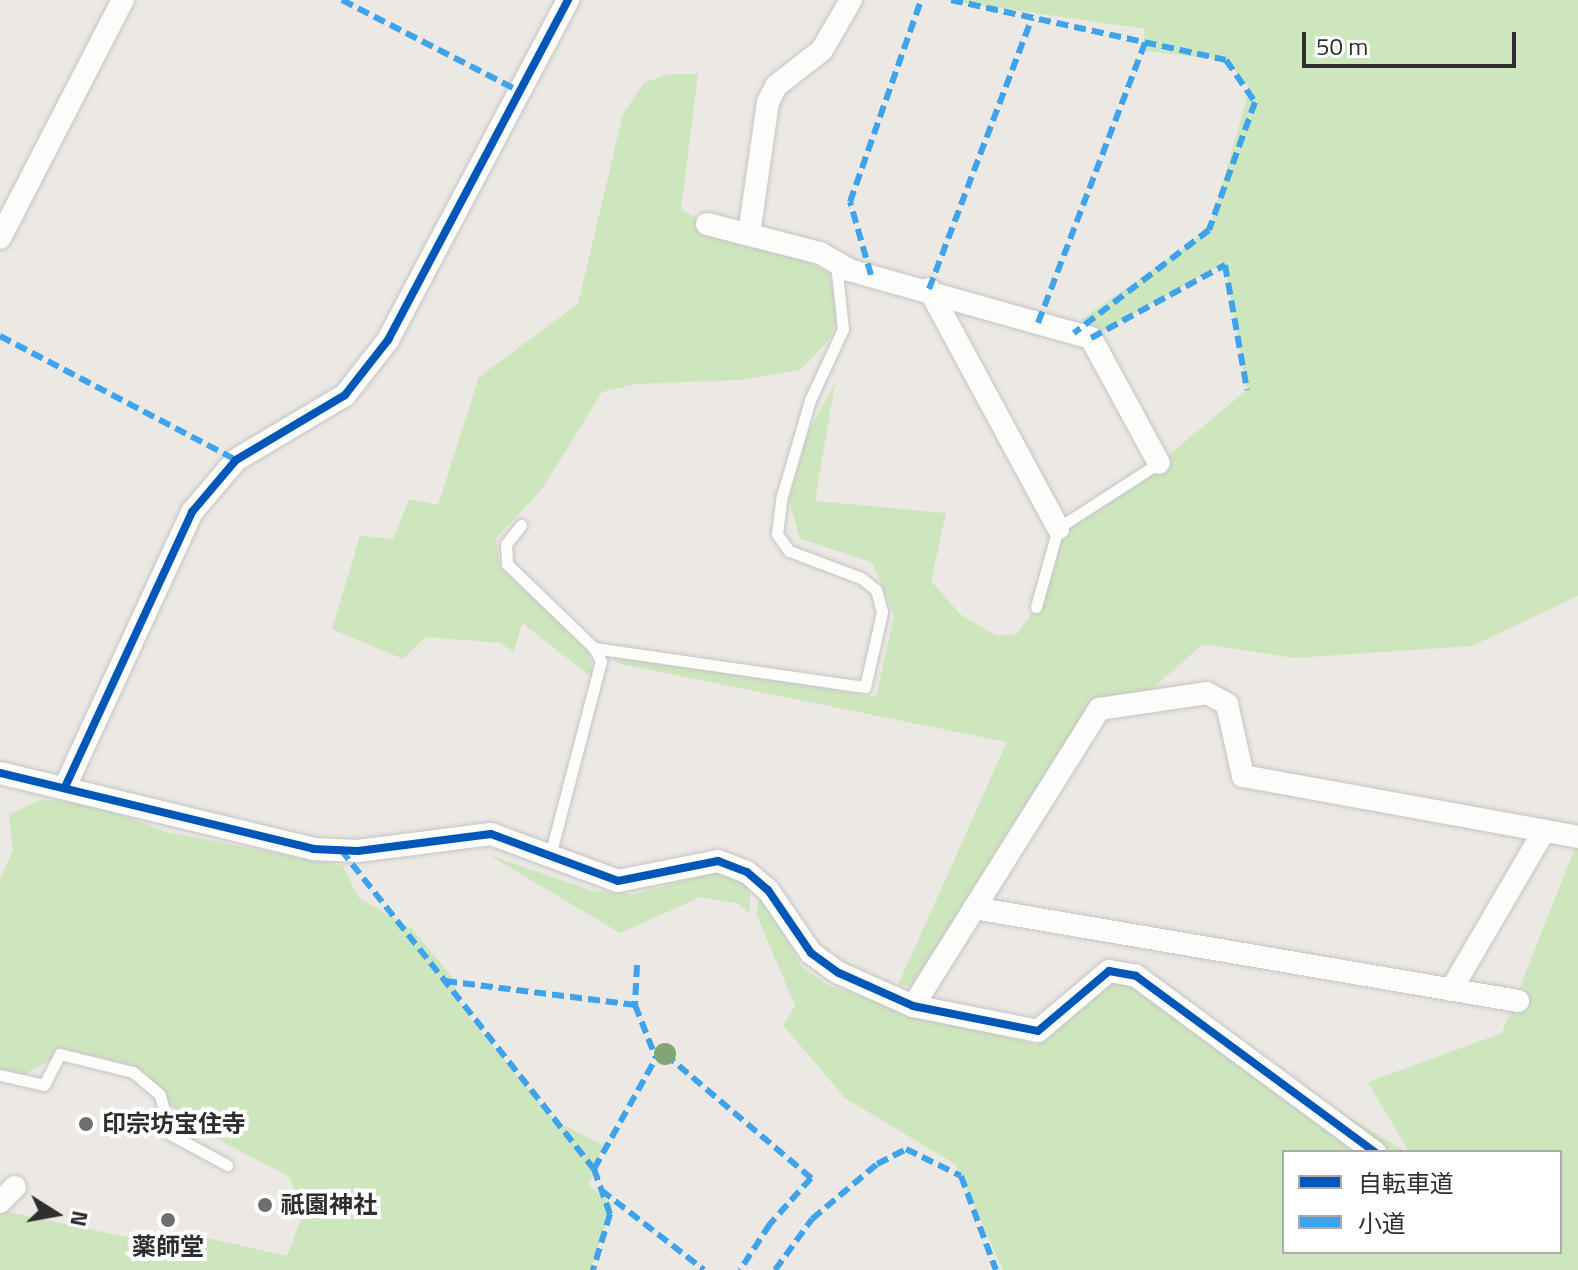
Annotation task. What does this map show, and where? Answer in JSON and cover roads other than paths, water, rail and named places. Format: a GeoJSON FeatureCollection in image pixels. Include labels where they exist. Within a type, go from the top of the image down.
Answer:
{"type":"FeatureCollection","features":[{"type":"Feature","properties":{"kind":"street"},"geometry":{"type":"LineString","coordinates":[[0,238],[123,0]]}},
{"type":"Feature","properties":{"kind":"street"},"geometry":{"type":"LineString","coordinates":[[65,787],[192,512],[236,460],[345,395],[388,340],[568,0]]}},
{"type":"Feature","properties":{"kind":"street"},"geometry":{"type":"LineString","coordinates":[[749,234],[768,102],[776,86],[822,50],[851,0]]}},
{"type":"Feature","properties":{"kind":"street"},"geometry":{"type":"LineString","coordinates":[[707,224],[1091,338],[1159,463]]}},
{"type":"Feature","properties":{"kind":"street"},"geometry":{"type":"LineString","coordinates":[[929,289],[1058,528]]}},
{"type":"Feature","properties":{"kind":"street"},"geometry":{"type":"LineString","coordinates":[[913,1006],[1099,709],[1207,693],[1227,704],[1243,776],[1578,837]]}},
{"type":"Feature","properties":{"kind":"street"},"geometry":{"type":"LineString","coordinates":[[0,773],[313,849],[358,851],[491,834],[618,881],[718,861],[747,872],[768,890],[811,953],[839,973],[913,1006],[1038,1031],[1109,971],[1130,935]]}},
{"type":"Feature","properties":{"kind":"street"},"geometry":{"type":"LineString","coordinates":[[1451,990],[1544,831]]}},
{"type":"Feature","properties":{"kind":"street"},"geometry":{"type":"LineString","coordinates":[[974,908],[1518,1001]]}},
{"type":"Feature","properties":{"kind":"street"},"geometry":{"type":"LineString","coordinates":[[1109,971],[1136,976],[1372,1150]]}},
{"type":"Feature","properties":{"kind":"lane"},"geometry":{"type":"LineString","coordinates":[[594,648],[865,687],[882,612],[876,590],[861,578],[789,551],[777,534],[782,496],[810,400],[843,329],[836,263]]}},
{"type":"Feature","properties":{"kind":"lane"},"geometry":{"type":"LineString","coordinates":[[1036,607],[1058,528],[1159,463]]}},
{"type":"Feature","properties":{"kind":"lane"},"geometry":{"type":"LineString","coordinates":[[521,525],[510,533],[507,564],[594,648],[601,661],[550,856]]}},
{"type":"Feature","properties":{"kind":"lane"},"geometry":{"type":"LineString","coordinates":[[0,1075],[44,1085],[60,1054],[133,1072],[160,1095],[170,1134],[227,1165]]}},
{"type":"Feature","properties":{"kind":"place","name":"印宗坊宝住寺"},"geometry":{"type":"Point","coordinates":[86,1124]}},
{"type":"Feature","properties":{"kind":"place","name":"祇園神社"},"geometry":{"type":"Point","coordinates":[265,1205]}},
{"type":"Feature","properties":{"kind":"place","name":"薬師堂"},"geometry":{"type":"Point","coordinates":[168,1220]}}]}
